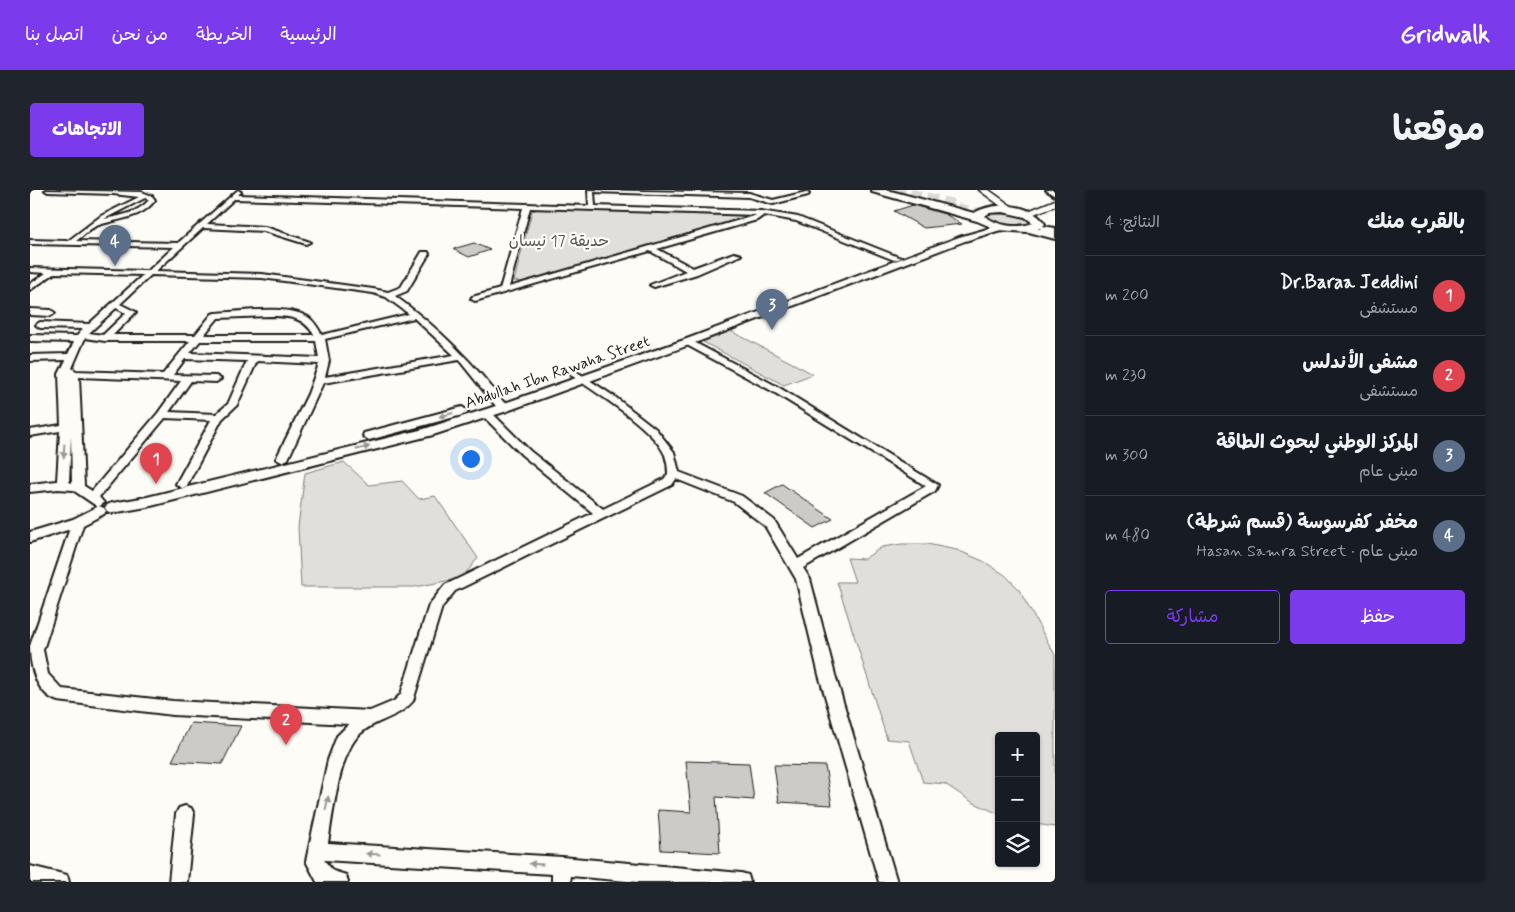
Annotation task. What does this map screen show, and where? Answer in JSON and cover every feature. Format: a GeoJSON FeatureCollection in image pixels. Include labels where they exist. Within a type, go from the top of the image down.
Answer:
{"type":"FeatureCollection","features":[{"type":"Feature","properties":{"kind":"main road"},"geometry":{"type":"LineString","coordinates":[[876,190],[990,217],[1038,226],[1038,220],[1052,230]]}},
{"type":"Feature","properties":{"kind":"main road"},"geometry":{"type":"LineString","coordinates":[[902,190],[990,217],[1012,210]]}},
{"type":"Feature","properties":{"kind":"main road"},"geometry":{"type":"LineString","coordinates":[[979,192],[990,217]]}},
{"type":"Feature","properties":{"kind":"main road"},"geometry":{"type":"LineString","coordinates":[[979,192],[1012,210],[1023,222]]}},
{"type":"Feature","properties":{"kind":"main road"},"geometry":{"type":"LineString","coordinates":[[1023,222],[1055,203]]}},
{"type":"Feature","properties":{"kind":"street"},"geometry":{"type":"LineString","coordinates":[[48,190],[142,194],[142,198],[110,213],[69,243]]}},
{"type":"Feature","properties":{"kind":"street"},"geometry":{"type":"LineString","coordinates":[[78,486],[70,371],[71,357],[81,337],[117,306],[240,190]]}},
{"type":"Feature","properties":{"kind":"street"},"geometry":{"type":"LineString","coordinates":[[592,208],[591,190],[749,195],[773,202],[806,194],[796,190],[763,198]]}},
{"type":"Feature","properties":{"kind":"street"},"geometry":{"type":"LineString","coordinates":[[1050,190],[1055,194]]}},
{"type":"Feature","properties":{"kind":"street"},"geometry":{"type":"LineString","coordinates":[[232,197],[401,199],[527,206],[761,214],[798,219],[897,258]]}},
{"type":"Feature","properties":{"kind":"street"},"geometry":{"type":"LineString","coordinates":[[504,291],[527,206]]}},
{"type":"Feature","properties":{"kind":"street"},"geometry":{"type":"LineString","coordinates":[[475,299],[755,219],[760,217],[761,214]]}},
{"type":"Feature","properties":{"kind":"street","name":"Abdullah Ibn Rawaha Street"},"geometry":{"type":"LineString","coordinates":[[102,504],[499,405],[974,230],[990,217]]}},
{"type":"Feature","properties":{"kind":"street","name":"Abdullah Ibn Rawaha Street"},"geometry":{"type":"LineString","coordinates":[[578,377],[688,342],[962,239],[990,217]]}},
{"type":"Feature","properties":{"kind":"street"},"geometry":{"type":"LineString","coordinates":[[1023,222],[1052,230]]}},
{"type":"Feature","properties":{"kind":"street"},"geometry":{"type":"LineString","coordinates":[[201,226],[265,229],[306,242]]}},
{"type":"Feature","properties":{"kind":"street"},"geometry":{"type":"LineString","coordinates":[[30,242],[180,245]]}},
{"type":"Feature","properties":{"kind":"street"},"geometry":{"type":"LineString","coordinates":[[30,249],[40,242]]}},
{"type":"Feature","properties":{"kind":"street"},"geometry":{"type":"LineString","coordinates":[[651,249],[694,272]]}},
{"type":"Feature","properties":{"kind":"street"},"geometry":{"type":"LineString","coordinates":[[389,295],[404,288],[424,254]]}},
{"type":"Feature","properties":{"kind":"street"},"geometry":{"type":"LineString","coordinates":[[654,285],[737,256]]}},
{"type":"Feature","properties":{"kind":"street"},"geometry":{"type":"LineString","coordinates":[[30,270],[262,276],[373,291],[389,295],[416,315],[461,358],[499,405]]}},
{"type":"Feature","properties":{"kind":"street"},"geometry":{"type":"LineString","coordinates":[[30,288],[52,272]]}},
{"type":"Feature","properties":{"kind":"street"},"geometry":{"type":"LineString","coordinates":[[105,338],[132,312],[117,306]]}},
{"type":"Feature","properties":{"kind":"street"},"geometry":{"type":"LineString","coordinates":[[30,312],[51,313],[30,333]]}},
{"type":"Feature","properties":{"kind":"street"},"geometry":{"type":"LineString","coordinates":[[166,377],[215,316],[272,314],[300,316],[312,325],[319,338],[324,361],[318,381],[282,459]]}},
{"type":"Feature","properties":{"kind":"street"},"geometry":{"type":"LineString","coordinates":[[30,338],[319,338],[416,315]]}},
{"type":"Feature","properties":{"kind":"street"},"geometry":{"type":"LineString","coordinates":[[40,325],[91,327]]}},
{"type":"Feature","properties":{"kind":"street"},"geometry":{"type":"LineString","coordinates":[[688,342],[775,390],[932,485],[932,488],[796,566]]}},
{"type":"Feature","properties":{"kind":"street"},"geometry":{"type":"LineString","coordinates":[[183,356],[324,361]]}},
{"type":"Feature","properties":{"kind":"street"},"geometry":{"type":"LineString","coordinates":[[30,358],[71,357]]}},
{"type":"Feature","properties":{"kind":"street"},"geometry":{"type":"LineString","coordinates":[[318,381],[461,358]]}},
{"type":"Feature","properties":{"kind":"street"},"geometry":{"type":"LineString","coordinates":[[182,484],[218,417],[232,405],[254,359]]}},
{"type":"Feature","properties":{"kind":"street"},"geometry":{"type":"LineString","coordinates":[[63,484],[66,427],[64,374],[70,371],[216,379]]}},
{"type":"Feature","properties":{"kind":"street"},"geometry":{"type":"LineString","coordinates":[[339,882],[324,877],[318,870],[315,861],[336,760],[343,741],[355,728],[371,718],[400,706],[408,697],[436,605],[450,588],[668,482],[674,474],[669,450],[642,422],[578,377]]}},
{"type":"Feature","properties":{"kind":"street"},"geometry":{"type":"LineString","coordinates":[[30,537],[78,522],[102,504],[188,378]]}},
{"type":"Feature","properties":{"kind":"street","name":"Abdullah Ibn Rawaha Street"},"geometry":{"type":"LineString","coordinates":[[102,504],[147,502],[428,432],[486,413],[499,405]]}},
{"type":"Feature","properties":{"kind":"street"},"geometry":{"type":"LineString","coordinates":[[486,413],[526,453],[602,514]]}},
{"type":"Feature","properties":{"kind":"street"},"geometry":{"type":"LineString","coordinates":[[162,415],[218,417]]}},
{"type":"Feature","properties":{"kind":"street"},"geometry":{"type":"LineString","coordinates":[[30,433],[66,427]]}},
{"type":"Feature","properties":{"kind":"street"},"geometry":{"type":"LineString","coordinates":[[674,474],[738,499],[770,523],[803,579],[827,675],[888,882]]}},
{"type":"Feature","properties":{"kind":"street"},"geometry":{"type":"LineString","coordinates":[[30,488],[63,484],[78,486],[102,504]]}},
{"type":"Feature","properties":{"kind":"street"},"geometry":{"type":"LineString","coordinates":[[78,522],[33,649],[41,676],[58,696],[173,708],[371,718]]}},
{"type":"Feature","properties":{"kind":"street"},"geometry":{"type":"LineString","coordinates":[[178,882],[185,814]]}},
{"type":"Feature","properties":{"kind":"street"},"geometry":{"type":"LineString","coordinates":[[317,851],[561,874],[741,882]]}},
{"type":"Feature","properties":{"kind":"street"},"geometry":{"type":"LineString","coordinates":[[30,875],[60,882]]}},
{"type":"Feature","properties":{"kind":"green space","name":"حديقة 17 نيسان"},"geometry":{"type":"Polygon","coordinates":[[[538,209],[745,217],[522,282],[514,281],[532,211],[538,209]]]}},
{"type":"Feature","properties":{"kind":"green space"},"geometry":{"type":"Polygon","coordinates":[[[993,214],[1017,215],[1027,221],[1014,226],[998,223],[990,219],[989,217],[993,214]]]}},
{"type":"Feature","properties":{"kind":"green space"},"geometry":{"type":"Polygon","coordinates":[[[731,331],[813,374],[784,385],[703,342],[731,331]]]}},
{"type":"Feature","properties":{"kind":"green space"},"geometry":{"type":"Polygon","coordinates":[[[344,462],[369,485],[402,481],[419,499],[435,496],[478,558],[462,578],[415,587],[301,587],[298,527],[305,473],[344,462]]]}},
{"type":"Feature","properties":{"kind":"green space"},"geometry":{"type":"Polygon","coordinates":[[[902,544],[927,544],[957,550],[983,561],[1005,575],[1018,588],[1055,655],[1055,827],[1040,825],[1040,732],[995,732],[995,812],[972,802],[945,784],[923,782],[909,741],[887,739],[837,582],[855,582],[847,558],[864,559],[882,547],[902,544]]]}},
{"type":"Feature","properties":{"kind":"building"},"geometry":{"type":"Polygon","coordinates":[[[913,205],[945,214],[962,224],[924,228],[894,211],[913,205]]]}},
{"type":"Feature","properties":{"kind":"building"},"geometry":{"type":"Polygon","coordinates":[[[474,243],[490,250],[469,257],[453,249],[474,243]]]}},
{"type":"Feature","properties":{"kind":"building"},"geometry":{"type":"Polygon","coordinates":[[[782,484],[833,519],[815,528],[765,493],[782,484]]]}},
{"type":"Feature","properties":{"kind":"building"},"geometry":{"type":"Polygon","coordinates":[[[191,723],[241,726],[222,764],[172,761],[191,723]]]}},
{"type":"Feature","properties":{"kind":"building"},"geometry":{"type":"Polygon","coordinates":[[[686,761],[749,763],[754,800],[716,797],[720,853],[661,850],[658,810],[691,812],[686,761]]]}},
{"type":"Feature","properties":{"kind":"building"},"geometry":{"type":"Polygon","coordinates":[[[774,765],[825,766],[832,805],[779,802],[774,765]]]}},
{"type":"Feature","properties":{"kind":"tunnel"},"geometry":{"type":"LineString","coordinates":[[894,190],[955,205]]}},
{"type":"Feature","properties":{"kind":"tunnel"},"geometry":{"type":"LineString","coordinates":[[941,205],[995,217]]}},
{"type":"Feature","properties":{"kind":"tunnel"},"geometry":{"type":"LineString","coordinates":[[1018,223],[1045,229]]}},
{"type":"Feature","properties":{"kind":"place","name":"مخفر كفرسوسة (قسم شرطة)"},"geometry":{"type":"Point","coordinates":[115,266]}},
{"type":"Feature","properties":{"kind":"place","name":"المركز الوطني لبحوث الطاقة"},"geometry":{"type":"Point","coordinates":[772,330]}},
{"type":"Feature","properties":{"kind":"place","name":"Dr.Baraa Jeddini"},"geometry":{"type":"Point","coordinates":[156,484]}},
{"type":"Feature","properties":{"kind":"place","name":"مشفى الأندلس"},"geometry":{"type":"Point","coordinates":[286,745]}}]}
